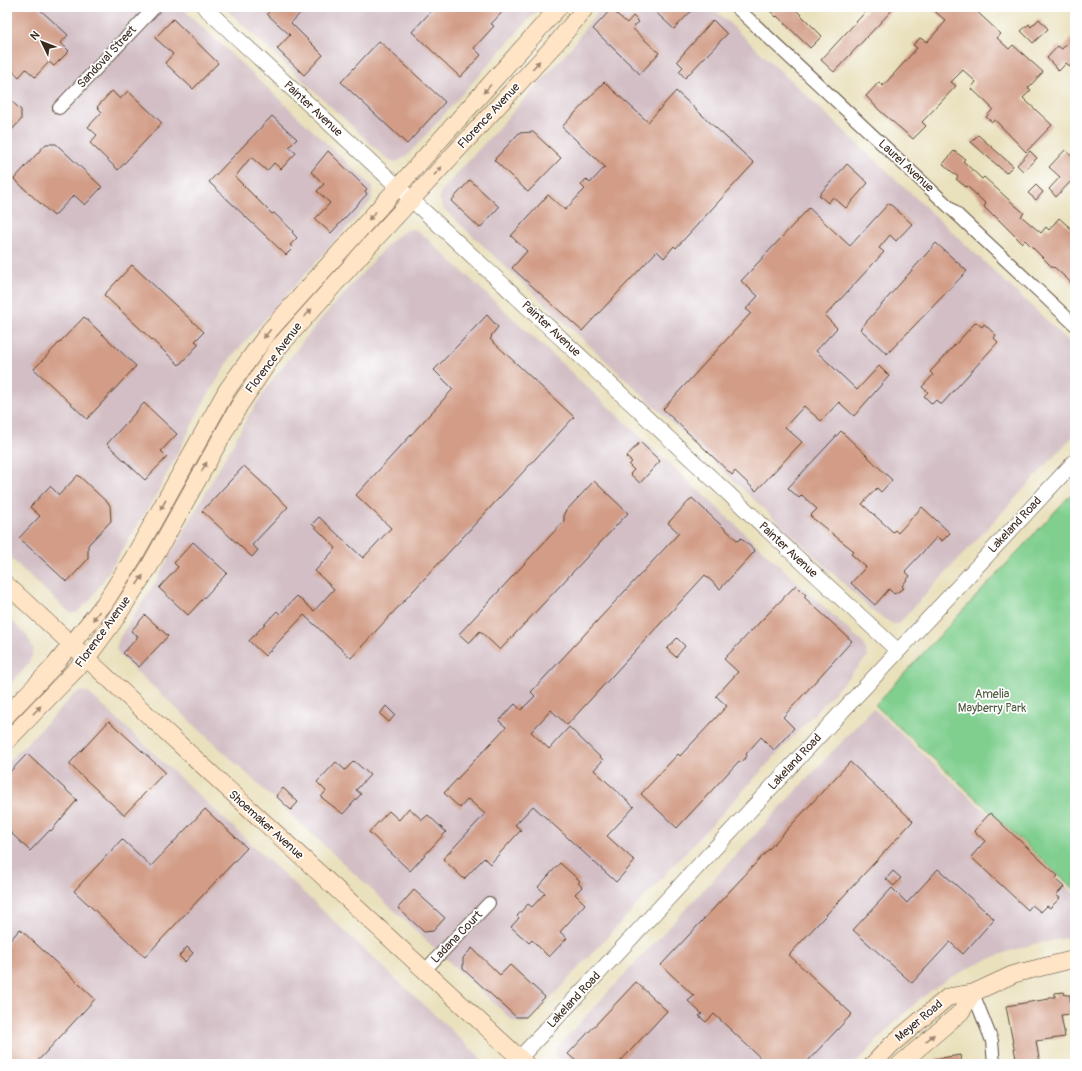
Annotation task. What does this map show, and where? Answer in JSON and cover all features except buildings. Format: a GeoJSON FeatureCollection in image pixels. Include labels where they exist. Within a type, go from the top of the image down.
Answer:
{"type":"FeatureCollection","features":[{"type":"Feature","properties":{"kind":"main road","name":"Florence Avenue"},"geometry":{"type":"LineString","coordinates":[[7,715],[53,667],[104,604],[133,558],[227,390],[246,362],[293,303],[559,7]]}},
{"type":"Feature","properties":{"kind":"main road","name":"Florence Avenue"},"geometry":{"type":"LineString","coordinates":[[7,741],[87,658],[149,567],[225,430],[260,374],[295,328],[554,46],[586,7]]}},
{"type":"Feature","properties":{"kind":"main road","name":"Shoemaker Avenue"},"geometry":{"type":"LineString","coordinates":[[7,585],[424,971],[520,1062]]}},
{"type":"Feature","properties":{"kind":"main road","name":"Meyer Road"},"geometry":{"type":"LineString","coordinates":[[873,1064],[892,1044],[948,997],[973,993],[1014,974],[1075,959]]}},
{"type":"Feature","properties":{"kind":"main road","name":"Meyer Road"},"geometry":{"type":"LineString","coordinates":[[900,1064],[961,1012],[973,993]]}},
{"type":"Feature","properties":{"kind":"street","name":"Sandoval Street"},"geometry":{"type":"LineString","coordinates":[[59,108],[155,7]]}},
{"type":"Feature","properties":{"kind":"street","name":"Painter Avenue"},"geometry":{"type":"LineString","coordinates":[[204,7],[898,651]]}},
{"type":"Feature","properties":{"kind":"street","name":"Laurel Avenue"},"geometry":{"type":"LineString","coordinates":[[736,7],[1075,325]]}},
{"type":"Feature","properties":{"kind":"street","name":"Lakeland Road"},"geometry":{"type":"LineString","coordinates":[[520,1062],[1075,461]]}},
{"type":"Feature","properties":{"kind":"street","name":"Ladana Court"},"geometry":{"type":"LineString","coordinates":[[424,971],[489,903]]}},
{"type":"Feature","properties":{"kind":"street"},"geometry":{"type":"LineString","coordinates":[[973,993],[992,1041],[994,1064]]}},
{"type":"Feature","properties":{"kind":"shaded area"},"geometry":{"type":"Polygon","coordinates":[[[7,7],[181,7],[372,186],[371,201],[232,356],[205,400],[155,497],[90,600],[76,613],[70,613],[7,555],[7,7]]]}},
{"type":"Feature","properties":{"kind":"shaded area"},"geometry":{"type":"Polygon","coordinates":[[[224,7],[540,7],[406,157],[396,162],[386,158],[224,7]]]}},
{"type":"Feature","properties":{"kind":"shaded area"},"geometry":{"type":"Polygon","coordinates":[[[601,7],[712,7],[1075,347],[1075,434],[898,624],[893,624],[875,613],[443,208],[439,198],[441,191],[569,50],[601,7]]]}},
{"type":"Feature","properties":{"kind":"shaded area"},"geometry":{"type":"Polygon","coordinates":[[[414,229],[421,233],[864,644],[868,656],[531,1019],[522,1023],[513,1021],[119,655],[116,648],[120,637],[156,581],[249,415],[275,376],[321,319],[393,239],[406,230],[414,229]]]}},
{"type":"Feature","properties":{"kind":"shaded area"},"geometry":{"type":"Polygon","coordinates":[[[7,616],[27,636],[34,650],[28,665],[7,687],[7,616]]]}},
{"type":"Feature","properties":{"kind":"shaded area"},"geometry":{"type":"Polygon","coordinates":[[[82,691],[89,693],[480,1057],[481,1064],[7,1064],[7,763],[74,695],[82,691]]]}},
{"type":"Feature","properties":{"kind":"shaded area"},"geometry":{"type":"Polygon","coordinates":[[[873,708],[1075,894],[1075,937],[1033,944],[1010,951],[979,963],[946,980],[920,999],[893,1024],[856,1064],[560,1064],[555,1056],[557,1047],[873,708]]]}},
{"type":"Feature","properties":{"kind":"green space","name":"Amelia Mayberry Park"},"geometry":{"type":"Polygon","coordinates":[[[1075,490],[1075,890],[875,705],[1075,490]]]}}]}
